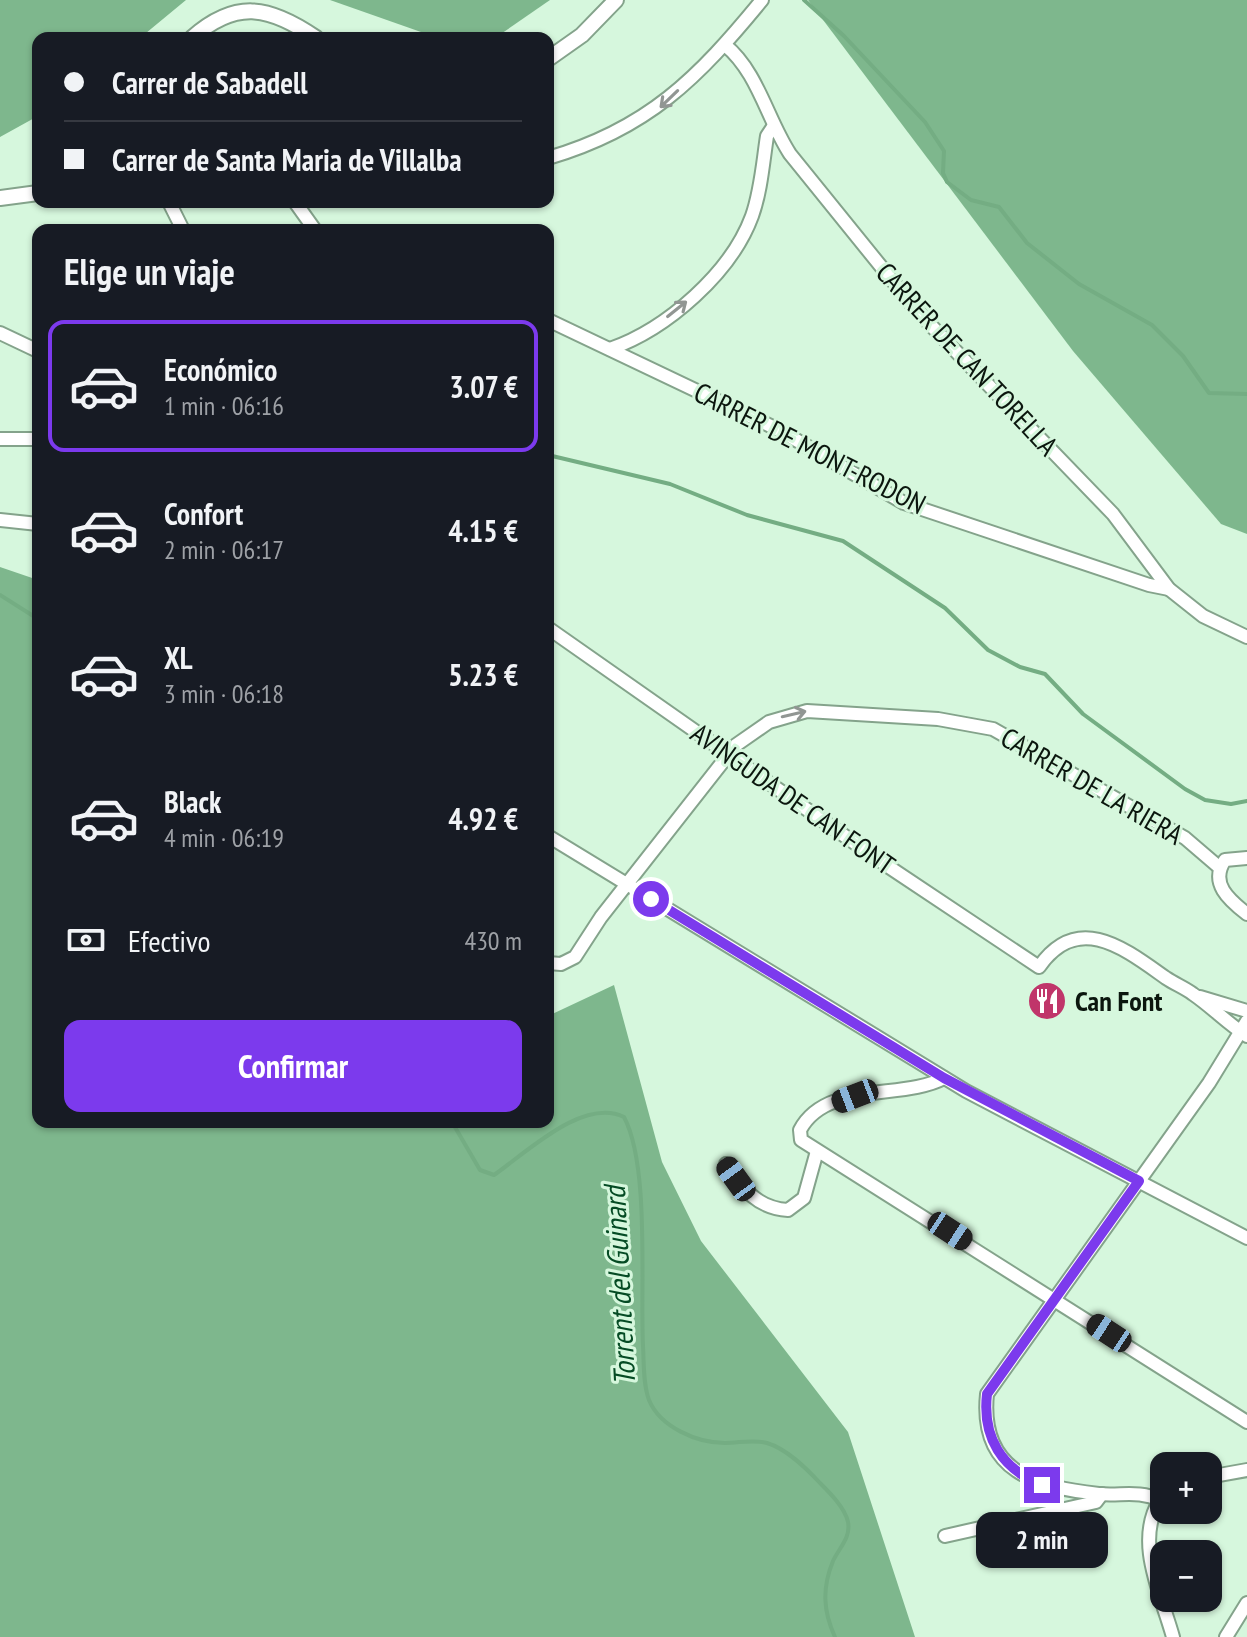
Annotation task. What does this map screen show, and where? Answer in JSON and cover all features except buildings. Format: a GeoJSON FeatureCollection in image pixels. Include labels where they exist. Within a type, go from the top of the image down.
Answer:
{"type":"FeatureCollection","features":[{"type":"Feature","properties":{"kind":"street"},"geometry":{"type":"LineString","coordinates":[[554,55],[582,35],[616,0]]}},
{"type":"Feature","properties":{"kind":"street"},"geometry":{"type":"LineString","coordinates":[[554,156],[592,145],[658,109],[725,45],[762,0]]}},
{"type":"Feature","properties":{"kind":"street"},"geometry":{"type":"LineString","coordinates":[[198,32],[217,11],[228,5],[250,3],[272,9],[307,32]]}},
{"type":"Feature","properties":{"kind":"street","name":"CARRER DE CAN TORELLA"},"geometry":{"type":"LineString","coordinates":[[725,45],[740,58],[773,127],[836,215],[917,311],[1113,514],[1169,589],[1203,616],[1247,637]]}},
{"type":"Feature","properties":{"kind":"street"},"geometry":{"type":"LineString","coordinates":[[610,349],[650,330],[681,306],[732,251],[752,215],[767,136],[773,127]]}},
{"type":"Feature","properties":{"kind":"street"},"geometry":{"type":"LineString","coordinates":[[0,198],[32,194]]}},
{"type":"Feature","properties":{"kind":"street","name":"CARRER DE MONT-RODON"},"geometry":{"type":"LineString","coordinates":[[554,323],[779,430],[904,503],[1169,589]]}},
{"type":"Feature","properties":{"kind":"street"},"geometry":{"type":"LineString","coordinates":[[0,333],[32,348]]}},
{"type":"Feature","properties":{"kind":"street"},"geometry":{"type":"LineString","coordinates":[[0,439],[32,439]]}},
{"type":"Feature","properties":{"kind":"street"},"geometry":{"type":"LineString","coordinates":[[0,520],[32,523]]}},
{"type":"Feature","properties":{"kind":"street","name":"AVINGUDA DE CAN FONT"},"geometry":{"type":"LineString","coordinates":[[554,632],[889,867],[1039,967],[1058,946],[1093,938],[1120,948],[1193,994]]}},
{"type":"Feature","properties":{"kind":"street","name":"CARRER DE LA RIERA"},"geometry":{"type":"LineString","coordinates":[[554,963],[561,964],[575,957],[582,943],[729,753],[769,722],[807,711],[972,723],[1012,738],[1168,829],[1220,868]]}},
{"type":"Feature","properties":{"kind":"street"},"geometry":{"type":"LineString","coordinates":[[554,840],[944,1078],[1247,1238]]}},
{"type":"Feature","properties":{"kind":"street"},"geometry":{"type":"LineString","coordinates":[[1247,858],[1231,857],[1220,868],[1222,891],[1247,914]]}},
{"type":"Feature","properties":{"kind":"street"},"geometry":{"type":"LineString","coordinates":[[1193,994],[1247,1011]]}},
{"type":"Feature","properties":{"kind":"street"},"geometry":{"type":"LineString","coordinates":[[1150,1495],[1134,1492],[1102,1494],[1052,1487],[1026,1478],[996,1451],[987,1425],[989,1387],[1246,1030],[1193,994]]}},
{"type":"Feature","properties":{"kind":"street"},"geometry":{"type":"LineString","coordinates":[[944,1078],[855,1096],[817,1110],[800,1130],[801,1140],[1247,1422]]}},
{"type":"Feature","properties":{"kind":"street"},"geometry":{"type":"LineString","coordinates":[[726,1164],[752,1198],[771,1207],[788,1210],[799,1204],[808,1189],[817,1151]]}},
{"type":"Feature","properties":{"kind":"street"},"geometry":{"type":"LineString","coordinates":[[1222,1474],[1247,1470]]}},
{"type":"Feature","properties":{"kind":"street"},"geometry":{"type":"LineString","coordinates":[[945,1536],[1096,1502],[1102,1494]]}},
{"type":"Feature","properties":{"kind":"street"},"geometry":{"type":"LineString","coordinates":[[1150,1517],[1148,1537],[1173,1637]]}},
{"type":"Feature","properties":{"kind":"street"},"geometry":{"type":"LineString","coordinates":[[1226,1637],[1247,1603]]}},
{"type":"Feature","properties":{"kind":"green space"},"geometry":{"type":"Polygon","coordinates":[[[0,0],[186,0],[147,32],[32,32],[32,119],[0,137],[0,0]]]}},
{"type":"Feature","properties":{"kind":"green space"},"geometry":{"type":"Polygon","coordinates":[[[330,0],[550,0],[504,32],[421,32],[330,0]]]}},
{"type":"Feature","properties":{"kind":"green space"},"geometry":{"type":"Polygon","coordinates":[[[808,0],[1247,0],[1247,534],[1221,524],[1073,351],[808,0]]]}},
{"type":"Feature","properties":{"kind":"green space"},"geometry":{"type":"Polygon","coordinates":[[[0,567],[32,578],[32,1128],[554,1128],[554,1013],[614,985],[662,1162],[701,1241],[848,1432],[915,1637],[0,1637],[0,567]]]}},
{"type":"Feature","properties":{"kind":"waterway"},"geometry":{"type":"LineString","coordinates":[[804,0],[844,36],[925,122],[944,151],[943,173],[947,182],[971,200],[999,207],[1027,243],[1079,284],[1152,325],[1183,356],[1209,393],[1247,394]]}},
{"type":"Feature","properties":{"kind":"waterway"},"geometry":{"type":"LineString","coordinates":[[554,456],[670,484],[747,515],[843,541],[945,608],[988,650],[1020,667],[1045,674],[1083,714],[1185,789],[1205,800],[1231,804],[1247,801]]}},
{"type":"Feature","properties":{"kind":"waterway","name":"Torrent del Guinard"},"geometry":{"type":"LineString","coordinates":[[0,595],[32,615]]}},
{"type":"Feature","properties":{"kind":"waterway","name":"Torrent del Guinard"},"geometry":{"type":"LineString","coordinates":[[456,1128],[480,1170],[494,1175],[538,1142],[573,1121],[608,1113],[624,1117],[638,1165],[641,1195],[642,1321],[649,1400],[654,1410],[670,1425],[692,1437],[725,1443],[762,1442],[782,1450],[802,1465],[837,1501],[848,1528],[827,1581],[826,1609],[835,1637]]}},
{"type":"Feature","properties":{"kind":"place","name":"Can Font"},"geometry":{"type":"Point","coordinates":[1047,1001]}},
{"type":"Feature","properties":{"kind":"route"},"geometry":{"type":"LineString","coordinates":[[651,899],[944,1078],[1139,1181],[989,1387],[987,1425],[996,1451],[1026,1478],[1042,1485]]}}]}
